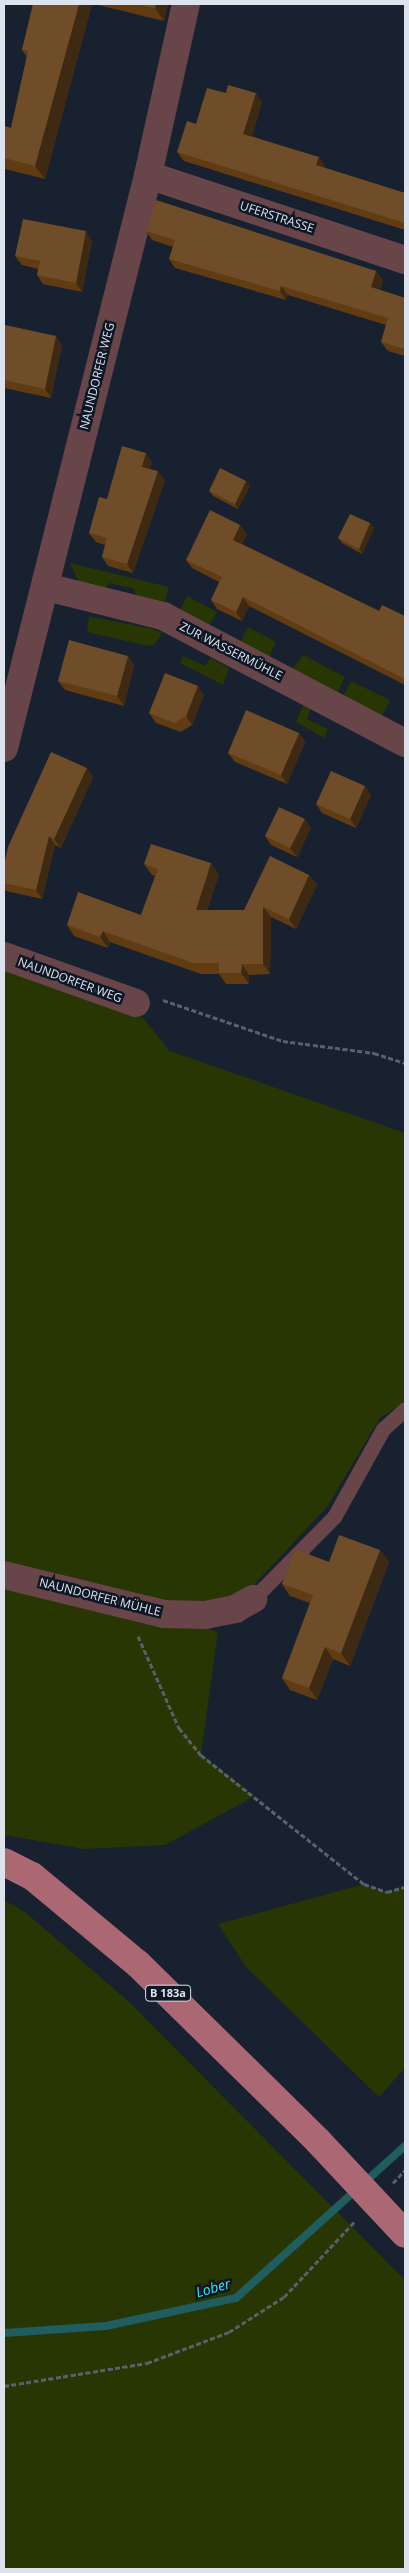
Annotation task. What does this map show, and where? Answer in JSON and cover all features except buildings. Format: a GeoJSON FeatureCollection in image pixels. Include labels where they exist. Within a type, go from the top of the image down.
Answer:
{"type":"FeatureCollection","features":[{"type":"Feature","properties":{"kind":"main road","name":"B 183a"},"geometry":{"type":"LineString","coordinates":[[4,1862],[32,1876],[138,1964],[318,2141],[405,2234]]}},
{"type":"Feature","properties":{"kind":"street","name":"NAUNDORFER WEG"},"geometry":{"type":"LineString","coordinates":[[4,748],[148,175],[186,4]]}},
{"type":"Feature","properties":{"kind":"street","name":"UFERSTRASSE"},"geometry":{"type":"LineString","coordinates":[[148,175],[405,260]]}},
{"type":"Feature","properties":{"kind":"street","name":"ZUR WASSERMÜHLE"},"geometry":{"type":"LineString","coordinates":[[46,587],[163,616],[405,744]]}},
{"type":"Feature","properties":{"kind":"street","name":"NAUNDORFER WEG"},"geometry":{"type":"LineString","coordinates":[[4,956],[136,1003]]}},
{"type":"Feature","properties":{"kind":"street","name":"NAUNDORFER MÜHLE"},"geometry":{"type":"LineString","coordinates":[[4,1575],[115,1600],[164,1614],[205,1615],[235,1609],[253,1599]]}},
{"type":"Feature","properties":{"kind":"lane"},"geometry":{"type":"LineString","coordinates":[[253,1599],[334,1517],[383,1429],[405,1409]]}},
{"type":"Feature","properties":{"kind":"path"},"geometry":{"type":"LineString","coordinates":[[136,1003],[158,998],[283,1041],[374,1053],[405,1063]]}},
{"type":"Feature","properties":{"kind":"path"},"geometry":{"type":"LineString","coordinates":[[115,1600],[137,1635],[179,1728],[201,1754],[364,1884],[387,1892],[405,1887]]}},
{"type":"Feature","properties":{"kind":"path"},"geometry":{"type":"LineString","coordinates":[[386,2190],[405,2170]]}},
{"type":"Feature","properties":{"kind":"path"},"geometry":{"type":"LineString","coordinates":[[4,2386],[147,2362],[229,2332],[284,2297],[359,2216]]}},
{"type":"Feature","properties":{"kind":"green space"},"geometry":{"type":"Polygon","coordinates":[[[70,563],[169,587],[163,607],[138,601],[134,589],[109,583],[101,594],[79,583],[70,563]]]}},
{"type":"Feature","properties":{"kind":"green space"},"geometry":{"type":"Polygon","coordinates":[[[187,596],[217,612],[207,629],[178,614],[187,596]]]}},
{"type":"Feature","properties":{"kind":"green space"},"geometry":{"type":"Polygon","coordinates":[[[89,616],[153,629],[162,633],[155,644],[148,646],[87,632],[89,616]]]}},
{"type":"Feature","properties":{"kind":"green space"},"geometry":{"type":"Polygon","coordinates":[[[248,627],[276,642],[267,661],[238,646],[248,627]]]}},
{"type":"Feature","properties":{"kind":"green space"},"geometry":{"type":"Polygon","coordinates":[[[303,655],[345,677],[336,695],[290,672],[303,655]]]}},
{"type":"Feature","properties":{"kind":"green space"},"geometry":{"type":"Polygon","coordinates":[[[183,656],[205,666],[210,658],[229,668],[223,685],[180,663],[183,656]]]}},
{"type":"Feature","properties":{"kind":"green space"},"geometry":{"type":"Polygon","coordinates":[[[351,681],[390,700],[381,718],[342,698],[351,681]]]}},
{"type":"Feature","properties":{"kind":"green space"},"geometry":{"type":"Polygon","coordinates":[[[303,705],[311,708],[307,719],[328,729],[324,738],[296,722],[303,705]]]}},
{"type":"Feature","properties":{"kind":"green space"},"geometry":{"type":"Polygon","coordinates":[[[4,968],[142,1017],[170,1051],[405,1133],[405,1402],[380,1418],[327,1507],[245,1594],[164,1614],[218,1632],[201,1754],[255,1796],[165,1845],[84,1849],[4,1835],[4,968]]]}},
{"type":"Feature","properties":{"kind":"green space"},"geometry":{"type":"Polygon","coordinates":[[[364,1884],[387,1892],[405,1887],[405,2068],[379,2097],[246,1967],[218,1924],[364,1884]]]}},
{"type":"Feature","properties":{"kind":"green space"},"geometry":{"type":"Polygon","coordinates":[[[4,1900],[25,1912],[128,2001],[405,2280],[405,2569],[4,2569],[4,1900]]]}},
{"type":"Feature","properties":{"kind":"waterway","name":"Lober"},"geometry":{"type":"LineString","coordinates":[[4,2333],[106,2326],[236,2298],[405,2146]]}}]}
